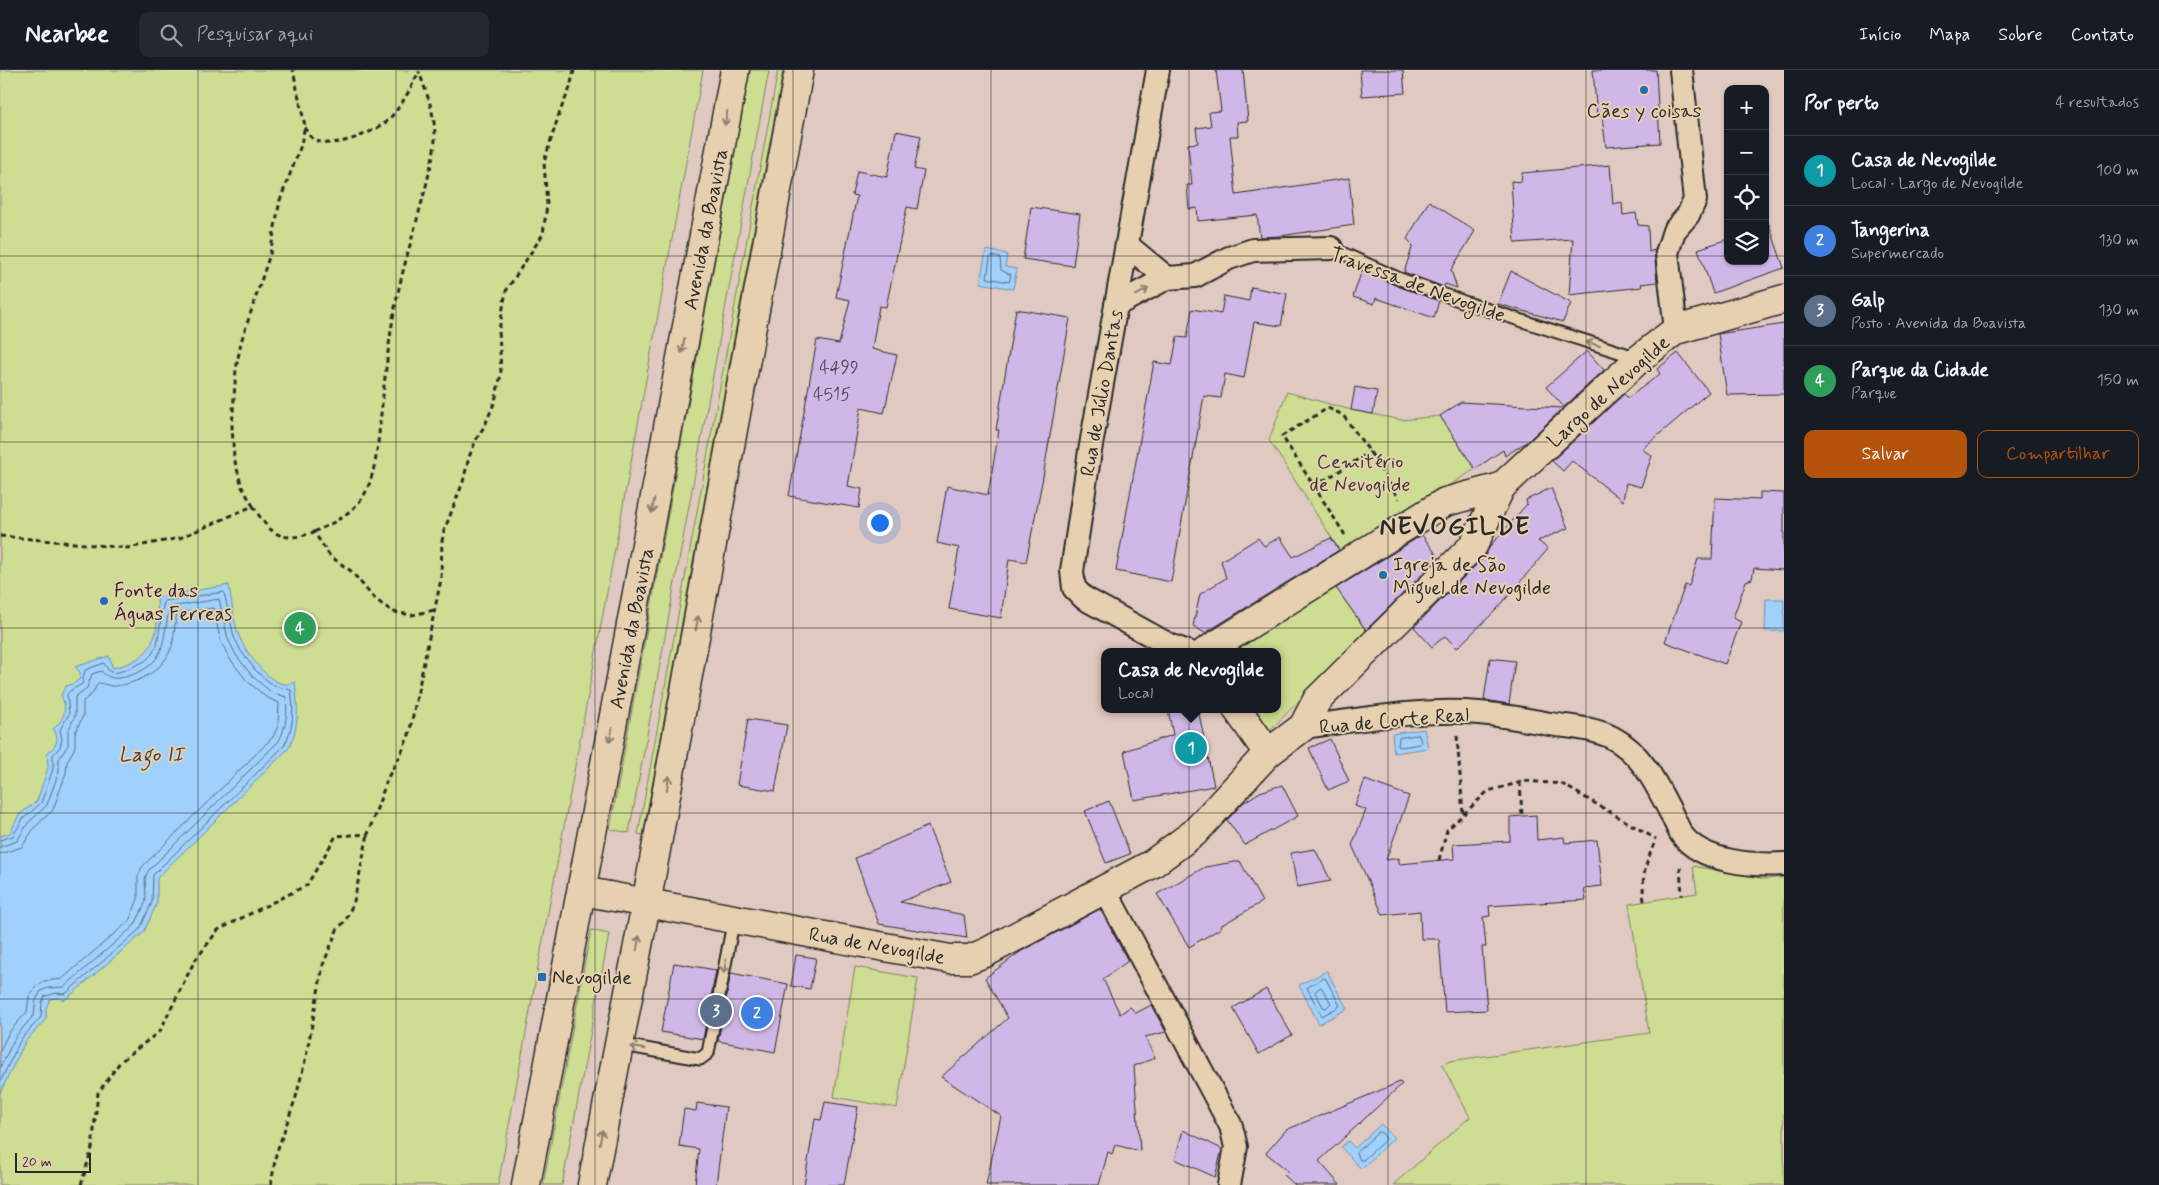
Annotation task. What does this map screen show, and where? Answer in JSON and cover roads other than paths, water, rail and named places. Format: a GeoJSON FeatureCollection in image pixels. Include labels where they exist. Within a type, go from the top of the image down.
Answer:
{"type":"FeatureCollection","features":[{"type":"Feature","properties":{"kind":"main road","name":"Avenida da Boavista"},"geometry":{"type":"LineString","coordinates":[[526,1185],[735,70]]}},
{"type":"Feature","properties":{"kind":"main road"},"geometry":{"type":"LineString","coordinates":[[592,1185],[646,904],[799,70]]}},
{"type":"Feature","properties":{"kind":"main road","name":"Largo de Nevogilde"},"geometry":{"type":"LineString","coordinates":[[1152,864],[1194,833],[1268,752],[1302,727],[1317,700],[1473,546],[1501,488],[1639,359],[1676,330],[1784,298]]}},
{"type":"Feature","properties":{"kind":"main road","name":"Largo de Nevogilde"},"geometry":{"type":"LineString","coordinates":[[1211,648],[1445,502],[1501,488]]}},
{"type":"Feature","properties":{"kind":"main road"},"geometry":{"type":"LineString","coordinates":[[1240,713],[1268,752]]}},
{"type":"Feature","properties":{"kind":"main road","name":"Rua de Nevogilde"},"geometry":{"type":"LineString","coordinates":[[582,891],[950,959],[968,958],[985,953],[1152,864]]}},
{"type":"Feature","properties":{"kind":"street","name":"Rua de Júlio Dantas"},"geometry":{"type":"LineString","coordinates":[[1158,70],[1090,452],[1072,571],[1074,588],[1084,598],[1177,648]]}},
{"type":"Feature","properties":{"kind":"street"},"geometry":{"type":"LineString","coordinates":[[1676,330],[1667,253],[1674,231],[1688,215],[1694,200],[1681,70]]}},
{"type":"Feature","properties":{"kind":"street"},"geometry":{"type":"LineString","coordinates":[[1127,245],[1167,278]]}},
{"type":"Feature","properties":{"kind":"street","name":"Travessa de Nevogilde"},"geometry":{"type":"LineString","coordinates":[[1116,305],[1167,278],[1195,276],[1229,258],[1253,250],[1331,248]]}},
{"type":"Feature","properties":{"kind":"street","name":"Rua de Corte Real"},"geometry":{"type":"LineString","coordinates":[[1302,727],[1384,716],[1456,712],[1479,713],[1583,729],[1613,738],[1633,752],[1650,773],[1682,835],[1698,848],[1716,857],[1760,866],[1784,864]]}},
{"type":"Feature","properties":{"kind":"street"},"geometry":{"type":"LineString","coordinates":[[1105,890],[1231,1126],[1236,1147],[1229,1185]]}},
{"type":"Feature","properties":{"kind":"lane","name":"Travessa de Nevogilde"},"geometry":{"type":"LineString","coordinates":[[1331,248],[1400,279],[1639,359]]}},
{"type":"Feature","properties":{"kind":"lane"},"geometry":{"type":"LineString","coordinates":[[618,1044],[700,1059],[708,1054],[734,918]]}},
{"type":"Feature","properties":{"kind":"water"},"geometry":{"type":"Polygon","coordinates":[[[986,250],[1007,254],[1005,267],[1017,269],[1013,289],[980,283],[986,250]]]}},
{"type":"Feature","properties":{"kind":"water","name":"Lago II"},"geometry":{"type":"Polygon","coordinates":[[[229,585],[237,630],[251,657],[264,672],[277,682],[286,684],[295,682],[297,723],[289,748],[157,878],[157,903],[144,932],[65,1000],[58,998],[50,999],[46,1008],[46,1019],[25,1042],[0,1093],[0,836],[10,833],[19,815],[37,801],[48,768],[47,752],[53,748],[57,739],[53,729],[60,722],[64,714],[61,695],[66,686],[80,679],[80,672],[75,667],[109,656],[113,668],[127,664],[146,652],[152,644],[157,624],[157,597],[229,585]]]}},
{"type":"Feature","properties":{"kind":"water"},"geometry":{"type":"Polygon","coordinates":[[[1766,599],[1784,599],[1784,631],[1765,631],[1766,599]]]}},
{"type":"Feature","properties":{"kind":"water"},"geometry":{"type":"Polygon","coordinates":[[[1424,729],[1428,748],[1394,753],[1392,734],[1424,729]]]}},
{"type":"Feature","properties":{"kind":"water"},"geometry":{"type":"Polygon","coordinates":[[[1327,971],[1347,1009],[1319,1024],[1299,985],[1327,971]]]}},
{"type":"Feature","properties":{"kind":"water"},"geometry":{"type":"Polygon","coordinates":[[[1381,1124],[1394,1138],[1361,1169],[1341,1147],[1348,1141],[1355,1148],[1381,1124]]]}},
{"type":"Feature","properties":{"kind":"place","name":"Cães y coisas"},"geometry":{"type":"Point","coordinates":[1644,90]}},
{"type":"Feature","properties":{"kind":"place","name":"Igreja de São Miguel de Nevogilde"},"geometry":{"type":"Point","coordinates":[1383,575]}},
{"type":"Feature","properties":{"kind":"place","name":"Fonte das Águas Ferreas"},"geometry":{"type":"Point","coordinates":[104,601]}},
{"type":"Feature","properties":{"kind":"place","name":"Parque da Cidade"},"geometry":{"type":"Point","coordinates":[300,628]}},
{"type":"Feature","properties":{"kind":"place","name":"Casa de Nevogilde"},"geometry":{"type":"Point","coordinates":[1191,748]}},
{"type":"Feature","properties":{"kind":"place","name":"Nevogilde"},"geometry":{"type":"Point","coordinates":[542,977]}},
{"type":"Feature","properties":{"kind":"place","name":"Galp"},"geometry":{"type":"Point","coordinates":[716,1011]}},
{"type":"Feature","properties":{"kind":"place","name":"Tangerina"},"geometry":{"type":"Point","coordinates":[757,1013]}},
{"type":"Feature","properties":{"kind":"district","name":"NEVOGILDE"},"geometry":{"type":"Point","coordinates":[1455,525]}},
{"type":"Feature","properties":{"kind":"park label","name":"Cemitério de Nevogilde"},"geometry":{"type":"Point","coordinates":[1360,472]}}]}
